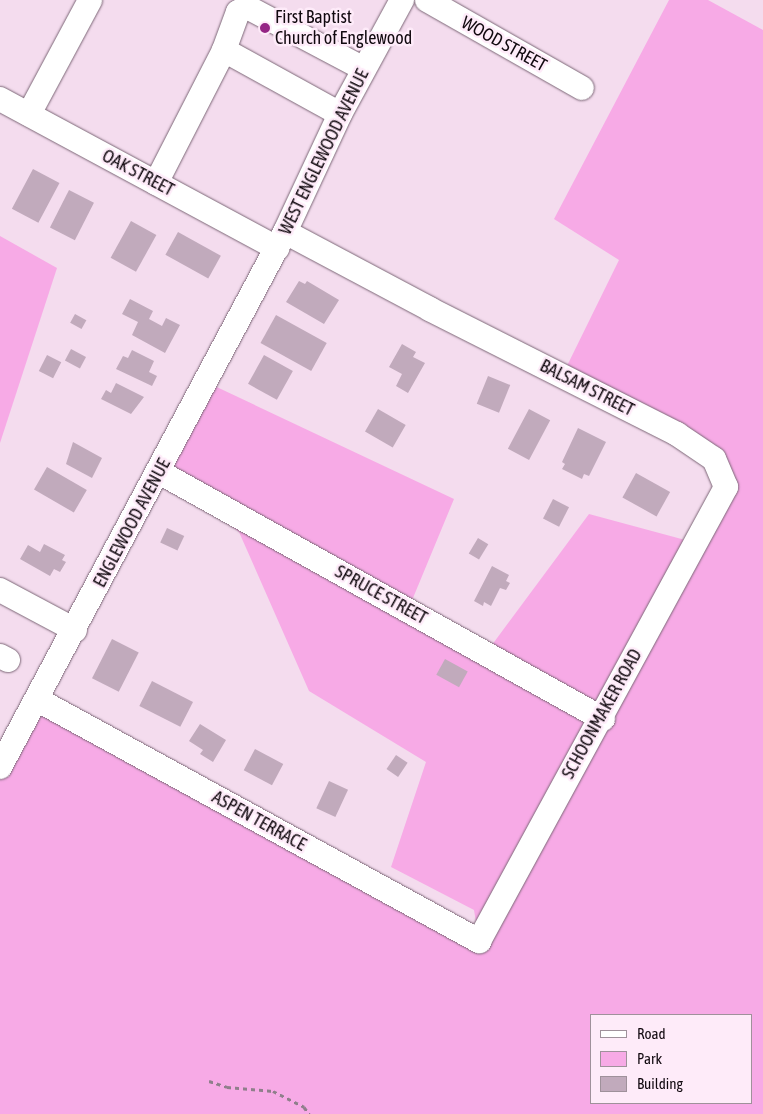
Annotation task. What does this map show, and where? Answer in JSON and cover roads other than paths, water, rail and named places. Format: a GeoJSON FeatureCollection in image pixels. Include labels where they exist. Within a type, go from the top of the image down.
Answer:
{"type":"FeatureCollection","features":[{"type":"Feature","properties":{"kind":"street"},"geometry":{"type":"LineString","coordinates":[[29,114],[90,0]]}},
{"type":"Feature","properties":{"kind":"street","name":"WEST ENGLEWOOD AVENUE"},"geometry":{"type":"LineString","coordinates":[[261,278],[281,240],[340,114],[402,0]]}},
{"type":"Feature","properties":{"kind":"street","name":"WOOD STREET"},"geometry":{"type":"LineString","coordinates":[[427,0],[582,88]]}},
{"type":"Feature","properties":{"kind":"street"},"geometry":{"type":"LineString","coordinates":[[156,183],[224,50],[238,12],[248,7],[364,69]]}},
{"type":"Feature","properties":{"kind":"street"},"geometry":{"type":"LineString","coordinates":[[224,50],[340,114]]}},
{"type":"Feature","properties":{"kind":"street","name":"OAK STREET"},"geometry":{"type":"LineString","coordinates":[[0,99],[156,183],[430,310]]}},
{"type":"Feature","properties":{"kind":"street","name":"ENGLEWOOD AVENUE"},"geometry":{"type":"LineString","coordinates":[[0,767],[9,729],[38,700],[261,278]]}},
{"type":"Feature","properties":{"kind":"street","name":"BALSAM STREET"},"geometry":{"type":"LineString","coordinates":[[430,310],[677,434],[714,459],[726,487]]}},
{"type":"Feature","properties":{"kind":"street","name":"SPRUCE STREET"},"geometry":{"type":"LineString","coordinates":[[159,472],[602,718]]}},
{"type":"Feature","properties":{"kind":"street","name":"SCHOONMAKER ROAD"},"geometry":{"type":"LineString","coordinates":[[479,942],[726,487]]}},
{"type":"Feature","properties":{"kind":"street"},"geometry":{"type":"LineString","coordinates":[[0,590],[75,630]]}},
{"type":"Feature","properties":{"kind":"street","name":"ASPEN TERRACE"},"geometry":{"type":"LineString","coordinates":[[38,700],[479,942]]}},
{"type":"Feature","properties":{"kind":"place","name":"First Baptist Church of Englewood"},"geometry":{"type":"Point","coordinates":[265,28]}}]}
